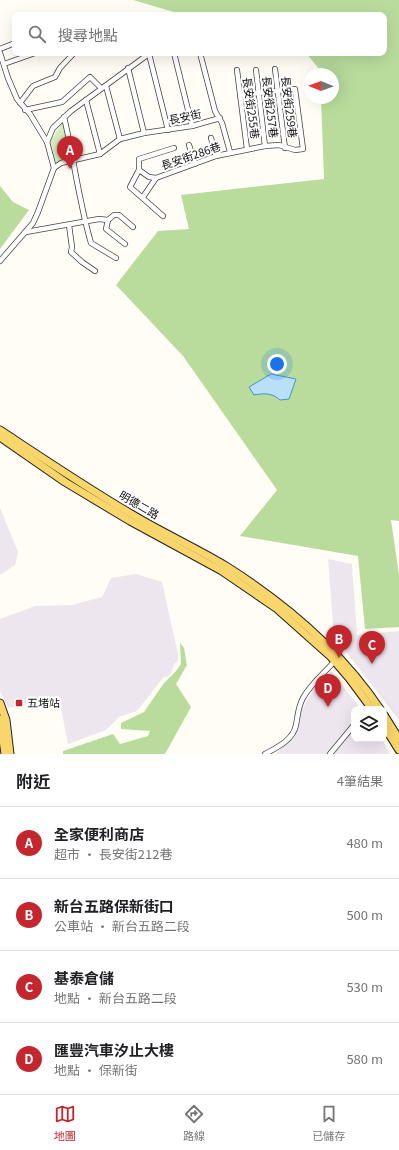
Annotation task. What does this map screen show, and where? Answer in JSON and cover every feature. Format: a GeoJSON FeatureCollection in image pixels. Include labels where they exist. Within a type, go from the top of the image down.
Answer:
{"type":"FeatureCollection","features":[{"type":"Feature","properties":{"kind":"main road","name":"明德二路"},"geometry":{"type":"LineString","coordinates":[[0,430],[94,492],[224,566],[268,598]]}},
{"type":"Feature","properties":{"kind":"main road","name":"明德二路"},"geometry":{"type":"LineString","coordinates":[[0,437],[64,482],[130,521],[268,598]]}},
{"type":"Feature","properties":{"kind":"main road"},"geometry":{"type":"LineString","coordinates":[[268,598],[284,615],[331,658],[349,678],[370,706]]}},
{"type":"Feature","properties":{"kind":"main road"},"geometry":{"type":"LineString","coordinates":[[268,598],[299,618],[338,654],[378,706]]}},
{"type":"Feature","properties":{"kind":"main road"},"geometry":{"type":"LineString","coordinates":[[0,703],[6,720],[10,754]]}},
{"type":"Feature","properties":{"kind":"main road"},"geometry":{"type":"LineString","coordinates":[[0,719],[5,754]]}},
{"type":"Feature","properties":{"kind":"main road"},"geometry":{"type":"LineString","coordinates":[[387,720],[399,739]]}},
{"type":"Feature","properties":{"kind":"main road"},"geometry":{"type":"LineString","coordinates":[[387,731],[399,750]]}},
{"type":"Feature","properties":{"kind":"street"},"geometry":{"type":"LineString","coordinates":[[0,49],[12,44]]}},
{"type":"Feature","properties":{"kind":"street"},"geometry":{"type":"LineString","coordinates":[[0,53],[8,78],[20,103],[47,142],[54,168],[33,223],[0,261]]}},
{"type":"Feature","properties":{"kind":"street"},"geometry":{"type":"LineString","coordinates":[[4,64],[27,56]]}},
{"type":"Feature","properties":{"kind":"street"},"geometry":{"type":"LineString","coordinates":[[20,103],[33,86],[51,80],[55,77],[60,68],[71,56]]}},
{"type":"Feature","properties":{"kind":"street"},"geometry":{"type":"LineString","coordinates":[[47,142],[53,128],[64,117],[145,56]]}},
{"type":"Feature","properties":{"kind":"street"},"geometry":{"type":"LineString","coordinates":[[150,56],[168,130]]}},
{"type":"Feature","properties":{"kind":"street"},"geometry":{"type":"LineString","coordinates":[[175,56],[192,126]]}},
{"type":"Feature","properties":{"kind":"street"},"geometry":{"type":"LineString","coordinates":[[201,56],[215,111],[220,118],[230,152],[279,145],[285,148],[303,149],[295,89],[240,95]]}},
{"type":"Feature","properties":{"kind":"street"},"geometry":{"type":"LineString","coordinates":[[128,68],[144,133]]}},
{"type":"Feature","properties":{"kind":"street","name":"長安街259巷"},"geometry":{"type":"LineString","coordinates":[[275,69],[285,148]]}},
{"type":"Feature","properties":{"kind":"street","name":"長安街255巷"},"geometry":{"type":"LineString","coordinates":[[237,70],[247,149]]}},
{"type":"Feature","properties":{"kind":"street","name":"長安街257巷"},"geometry":{"type":"LineString","coordinates":[[256,70],[265,146]]}},
{"type":"Feature","properties":{"kind":"street"},"geometry":{"type":"LineString","coordinates":[[25,110],[62,102],[90,77],[101,88]]}},
{"type":"Feature","properties":{"kind":"street"},"geometry":{"type":"LineString","coordinates":[[106,86],[120,140]]}},
{"type":"Feature","properties":{"kind":"street"},"geometry":{"type":"LineString","coordinates":[[86,100],[100,154]]}},
{"type":"Feature","properties":{"kind":"street"},"geometry":{"type":"LineString","coordinates":[[64,117],[74,159],[84,222],[91,244],[116,258]]}},
{"type":"Feature","properties":{"kind":"street","name":"長安街"},"geometry":{"type":"LineString","coordinates":[[54,168],[61,163],[74,159],[100,154],[120,140],[144,133],[192,126],[220,118]]}},
{"type":"Feature","properties":{"kind":"street"},"geometry":{"type":"LineString","coordinates":[[211,138],[216,156]]}},
{"type":"Feature","properties":{"kind":"street"},"geometry":{"type":"LineString","coordinates":[[189,145],[195,164]]}},
{"type":"Feature","properties":{"kind":"street"},"geometry":{"type":"LineString","coordinates":[[163,216],[130,187],[139,170],[140,159],[174,148]]}},
{"type":"Feature","properties":{"kind":"street","name":"長安街286巷"},"geometry":{"type":"LineString","coordinates":[[143,198],[156,178],[230,152]]}},
{"type":"Feature","properties":{"kind":"street"},"geometry":{"type":"LineString","coordinates":[[139,170],[149,177],[156,178]]}},
{"type":"Feature","properties":{"kind":"street"},"geometry":{"type":"LineString","coordinates":[[26,232],[84,222],[108,220],[118,215],[133,226]]}},
{"type":"Feature","properties":{"kind":"street"},"geometry":{"type":"LineString","coordinates":[[108,220],[106,229],[125,244]]}},
{"type":"Feature","properties":{"kind":"street"},"geometry":{"type":"LineString","coordinates":[[69,225],[72,247],[71,252],[94,271]]}},
{"type":"Feature","properties":{"kind":"street"},"geometry":{"type":"LineString","coordinates":[[265,754],[284,742],[290,736],[295,729],[298,707],[309,687],[332,664]]}},
{"type":"Feature","properties":{"kind":"street"},"geometry":{"type":"LineString","coordinates":[[330,754],[351,729]]}},
{"type":"Feature","properties":{"kind":"shaded area"},"geometry":{"type":"Polygon","coordinates":[[[0,508],[18,552],[15,565],[0,575],[0,508]]]}},
{"type":"Feature","properties":{"kind":"shaded area"},"geometry":{"type":"Polygon","coordinates":[[[328,559],[352,564],[357,635],[399,631],[399,720],[334,636],[328,559]]]}},
{"type":"Feature","properties":{"kind":"shaded area"},"geometry":{"type":"Polygon","coordinates":[[[136,574],[162,582],[178,654],[178,661],[175,663],[170,675],[163,678],[137,711],[119,717],[106,730],[68,744],[59,697],[8,708],[0,691],[0,619],[35,606],[72,605],[102,597],[111,578],[136,574]]]}},
{"type":"Feature","properties":{"kind":"shaded area"},"geometry":{"type":"Polygon","coordinates":[[[331,671],[359,706],[351,706],[351,742],[384,742],[390,754],[276,754],[298,729],[302,710],[313,690],[331,671]]]}},
{"type":"Feature","properties":{"kind":"green space"},"geometry":{"type":"Polygon","coordinates":[[[133,0],[399,0],[399,521],[391,520],[399,575],[399,627],[365,629],[358,556],[240,536],[277,490],[183,356],[116,285],[158,231],[189,229],[181,195],[324,179],[321,104],[339,104],[339,68],[318,68],[308,56],[387,56],[387,12],[174,12],[133,0]]]}},
{"type":"Feature","properties":{"kind":"green space"},"geometry":{"type":"Polygon","coordinates":[[[63,122],[71,159],[55,164],[49,143],[63,122]]]}},
{"type":"Feature","properties":{"kind":"green space"},"geometry":{"type":"Polygon","coordinates":[[[0,186],[13,202],[29,210],[0,249],[0,186]]]}},
{"type":"Feature","properties":{"kind":"green space"},"geometry":{"type":"Polygon","coordinates":[[[180,643],[184,648],[187,665],[176,684],[191,707],[165,754],[63,754],[63,751],[113,734],[120,744],[148,736],[150,731],[121,729],[121,723],[144,712],[164,683],[176,671],[181,664],[180,643]]]}},
{"type":"Feature","properties":{"kind":"water"},"geometry":{"type":"Polygon","coordinates":[[[271,374],[296,379],[289,399],[280,400],[268,394],[254,395],[249,387],[271,374]]]}},
{"type":"Feature","properties":{"kind":"place","name":"全家便利商店"},"geometry":{"type":"Point","coordinates":[70,169]}},
{"type":"Feature","properties":{"kind":"place","name":"新台五路保新街口"},"geometry":{"type":"Point","coordinates":[339,658]}},
{"type":"Feature","properties":{"kind":"place","name":"基泰倉儲"},"geometry":{"type":"Point","coordinates":[372,664]}},
{"type":"Feature","properties":{"kind":"place","name":"五堵站"},"geometry":{"type":"Point","coordinates":[19,703]}},
{"type":"Feature","properties":{"kind":"place","name":"匯豐汽車汐止大樓"},"geometry":{"type":"Point","coordinates":[328,707]}}]}
